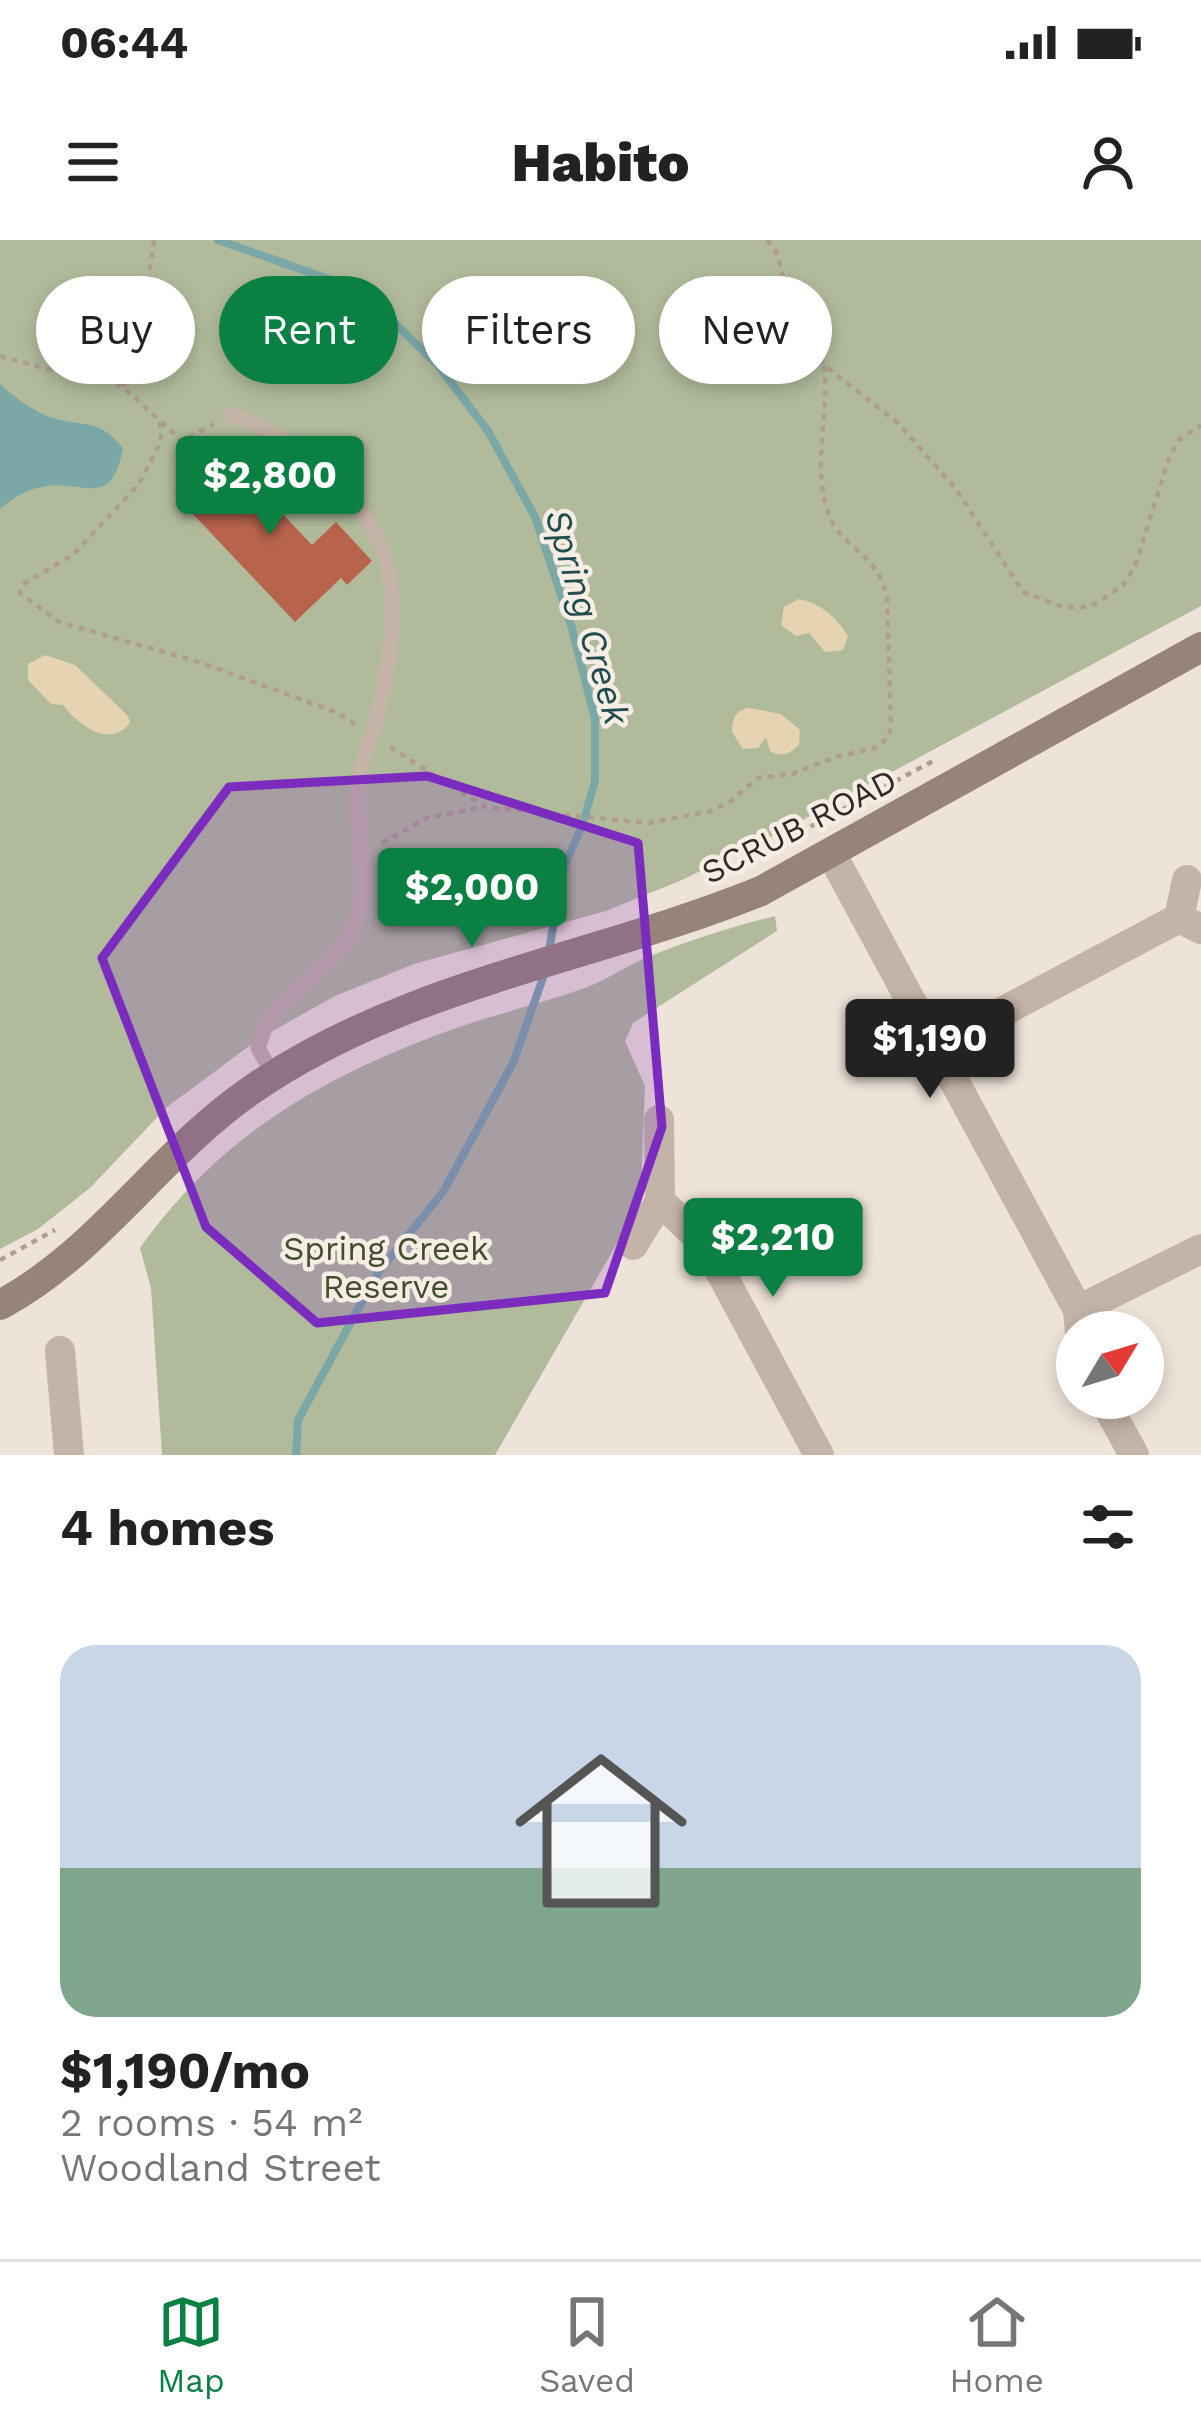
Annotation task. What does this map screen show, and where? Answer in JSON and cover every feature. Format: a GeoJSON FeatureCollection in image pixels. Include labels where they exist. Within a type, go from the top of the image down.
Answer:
{"type":"FeatureCollection","features":[{"type":"Feature","properties":{"kind":"main road","name":"SCRUB ROAD"},"geometry":{"type":"LineString","coordinates":[[0,1305],[35,1286],[88,1243],[190,1141],[248,1092],[323,1048],[443,993],[599,949],[761,891],[1201,647]]}},
{"type":"Feature","properties":{"kind":"street"},"geometry":{"type":"LineString","coordinates":[[832,855],[938,1046],[1074,1311]]}},
{"type":"Feature","properties":{"kind":"street"},"geometry":{"type":"LineString","coordinates":[[938,1046],[1190,924],[1187,880]]}},
{"type":"Feature","properties":{"kind":"street"},"geometry":{"type":"LineString","coordinates":[[633,1245],[660,1202],[659,1120]]}},
{"type":"Feature","properties":{"kind":"street"},"geometry":{"type":"LineString","coordinates":[[660,1202],[706,1246],[819,1455]]}},
{"type":"Feature","properties":{"kind":"street"},"geometry":{"type":"LineString","coordinates":[[1096,1311],[1201,1249]]}},
{"type":"Feature","properties":{"kind":"street"},"geometry":{"type":"LineString","coordinates":[[60,1352],[69,1455]]}},
{"type":"Feature","properties":{"kind":"street"},"geometry":{"type":"LineString","coordinates":[[1114,1419],[1134,1455]]}},
{"type":"Feature","properties":{"kind":"lane"},"geometry":{"type":"LineString","coordinates":[[230,415],[247,419],[293,445],[338,483],[380,536],[392,584],[392,640],[360,775],[358,854],[365,893],[353,931],[307,985],[269,1020],[258,1048],[274,1076]]}},
{"type":"Feature","properties":{"kind":"path"},"geometry":{"type":"LineString","coordinates":[[766,240],[776,250],[783,276]]}},
{"type":"Feature","properties":{"kind":"path"},"geometry":{"type":"LineString","coordinates":[[124,388],[146,302],[154,241]]}},
{"type":"Feature","properties":{"kind":"path"},"geometry":{"type":"LineString","coordinates":[[0,356],[62,373],[97,374],[124,388],[182,441],[230,415]]}},
{"type":"Feature","properties":{"kind":"path"},"geometry":{"type":"LineString","coordinates":[[832,370],[898,423],[956,489],[1023,592],[1060,606],[1080,608],[1099,602],[1124,584],[1135,566],[1170,455],[1180,439],[1201,425]]}},
{"type":"Feature","properties":{"kind":"path"},"geometry":{"type":"LineString","coordinates":[[358,854],[427,818],[485,807],[649,824],[711,811],[758,778],[792,774],[878,747],[890,736],[884,582],[867,556],[833,524],[826,509],[820,433],[823,384]]}},
{"type":"Feature","properties":{"kind":"path"},"geometry":{"type":"LineString","coordinates":[[160,422],[161,441],[140,484],[74,555],[25,584],[20,592],[59,622],[338,712],[485,807]]}},
{"type":"Feature","properties":{"kind":"path"},"geometry":{"type":"LineString","coordinates":[[709,880],[949,752]]}},
{"type":"Feature","properties":{"kind":"highlighted area"},"geometry":{"type":"Polygon","coordinates":[[[427,776],[638,843],[662,1127],[605,1293],[317,1323],[206,1227],[102,958],[229,787],[427,776]]]}},
{"type":"Feature","properties":{"kind":"green space"},"geometry":{"type":"Polygon","coordinates":[[[0,240],[1201,240],[1201,606],[682,880],[606,911],[414,964],[335,996],[260,1038],[167,1107],[90,1188],[38,1229],[0,1249],[0,240]]]}},
{"type":"Feature","properties":{"kind":"green space","name":"Spring Creek Reserve"},"geometry":{"type":"Polygon","coordinates":[[[775,916],[777,931],[633,1023],[625,1041],[645,1086],[641,1187],[619,1240],[495,1455],[162,1455],[151,1288],[140,1248],[204,1173],[276,1115],[401,1049],[587,987],[677,946],[775,916]]]}},
{"type":"Feature","properties":{"kind":"sand"},"geometry":{"type":"Polygon","coordinates":[[[799,599],[821,608],[839,623],[848,636],[843,650],[825,652],[809,633],[796,636],[781,625],[784,607],[799,599]]]}},
{"type":"Feature","properties":{"kind":"sand"},"geometry":{"type":"Polygon","coordinates":[[[45,655],[75,665],[130,723],[122,731],[104,734],[77,720],[63,705],[51,704],[28,680],[28,664],[45,655]]]}},
{"type":"Feature","properties":{"kind":"sand"},"geometry":{"type":"Polygon","coordinates":[[[749,708],[781,714],[800,730],[799,745],[778,754],[770,751],[766,737],[758,748],[743,749],[732,732],[733,723],[737,713],[749,708]]]}},
{"type":"Feature","properties":{"kind":"water"},"geometry":{"type":"Polygon","coordinates":[[[0,384],[42,414],[93,426],[115,439],[123,448],[111,480],[94,488],[36,488],[0,509],[0,384]]]}},
{"type":"Feature","properties":{"kind":"building"},"geometry":{"type":"Polygon","coordinates":[[[222,450],[312,545],[336,522],[372,561],[347,585],[341,578],[295,622],[175,495],[222,450]]]}},
{"type":"Feature","properties":{"kind":"waterway","name":"Spring Creek"},"geometry":{"type":"LineString","coordinates":[[218,240],[360,290],[437,364],[488,431],[535,517],[571,625],[595,719],[595,781],[563,869],[549,951]]}},
{"type":"Feature","properties":{"kind":"waterway","name":"Spring Creek"},"geometry":{"type":"LineString","coordinates":[[296,1455],[298,1420],[377,1274],[443,1192],[513,1063],[545,972]]}}]}
